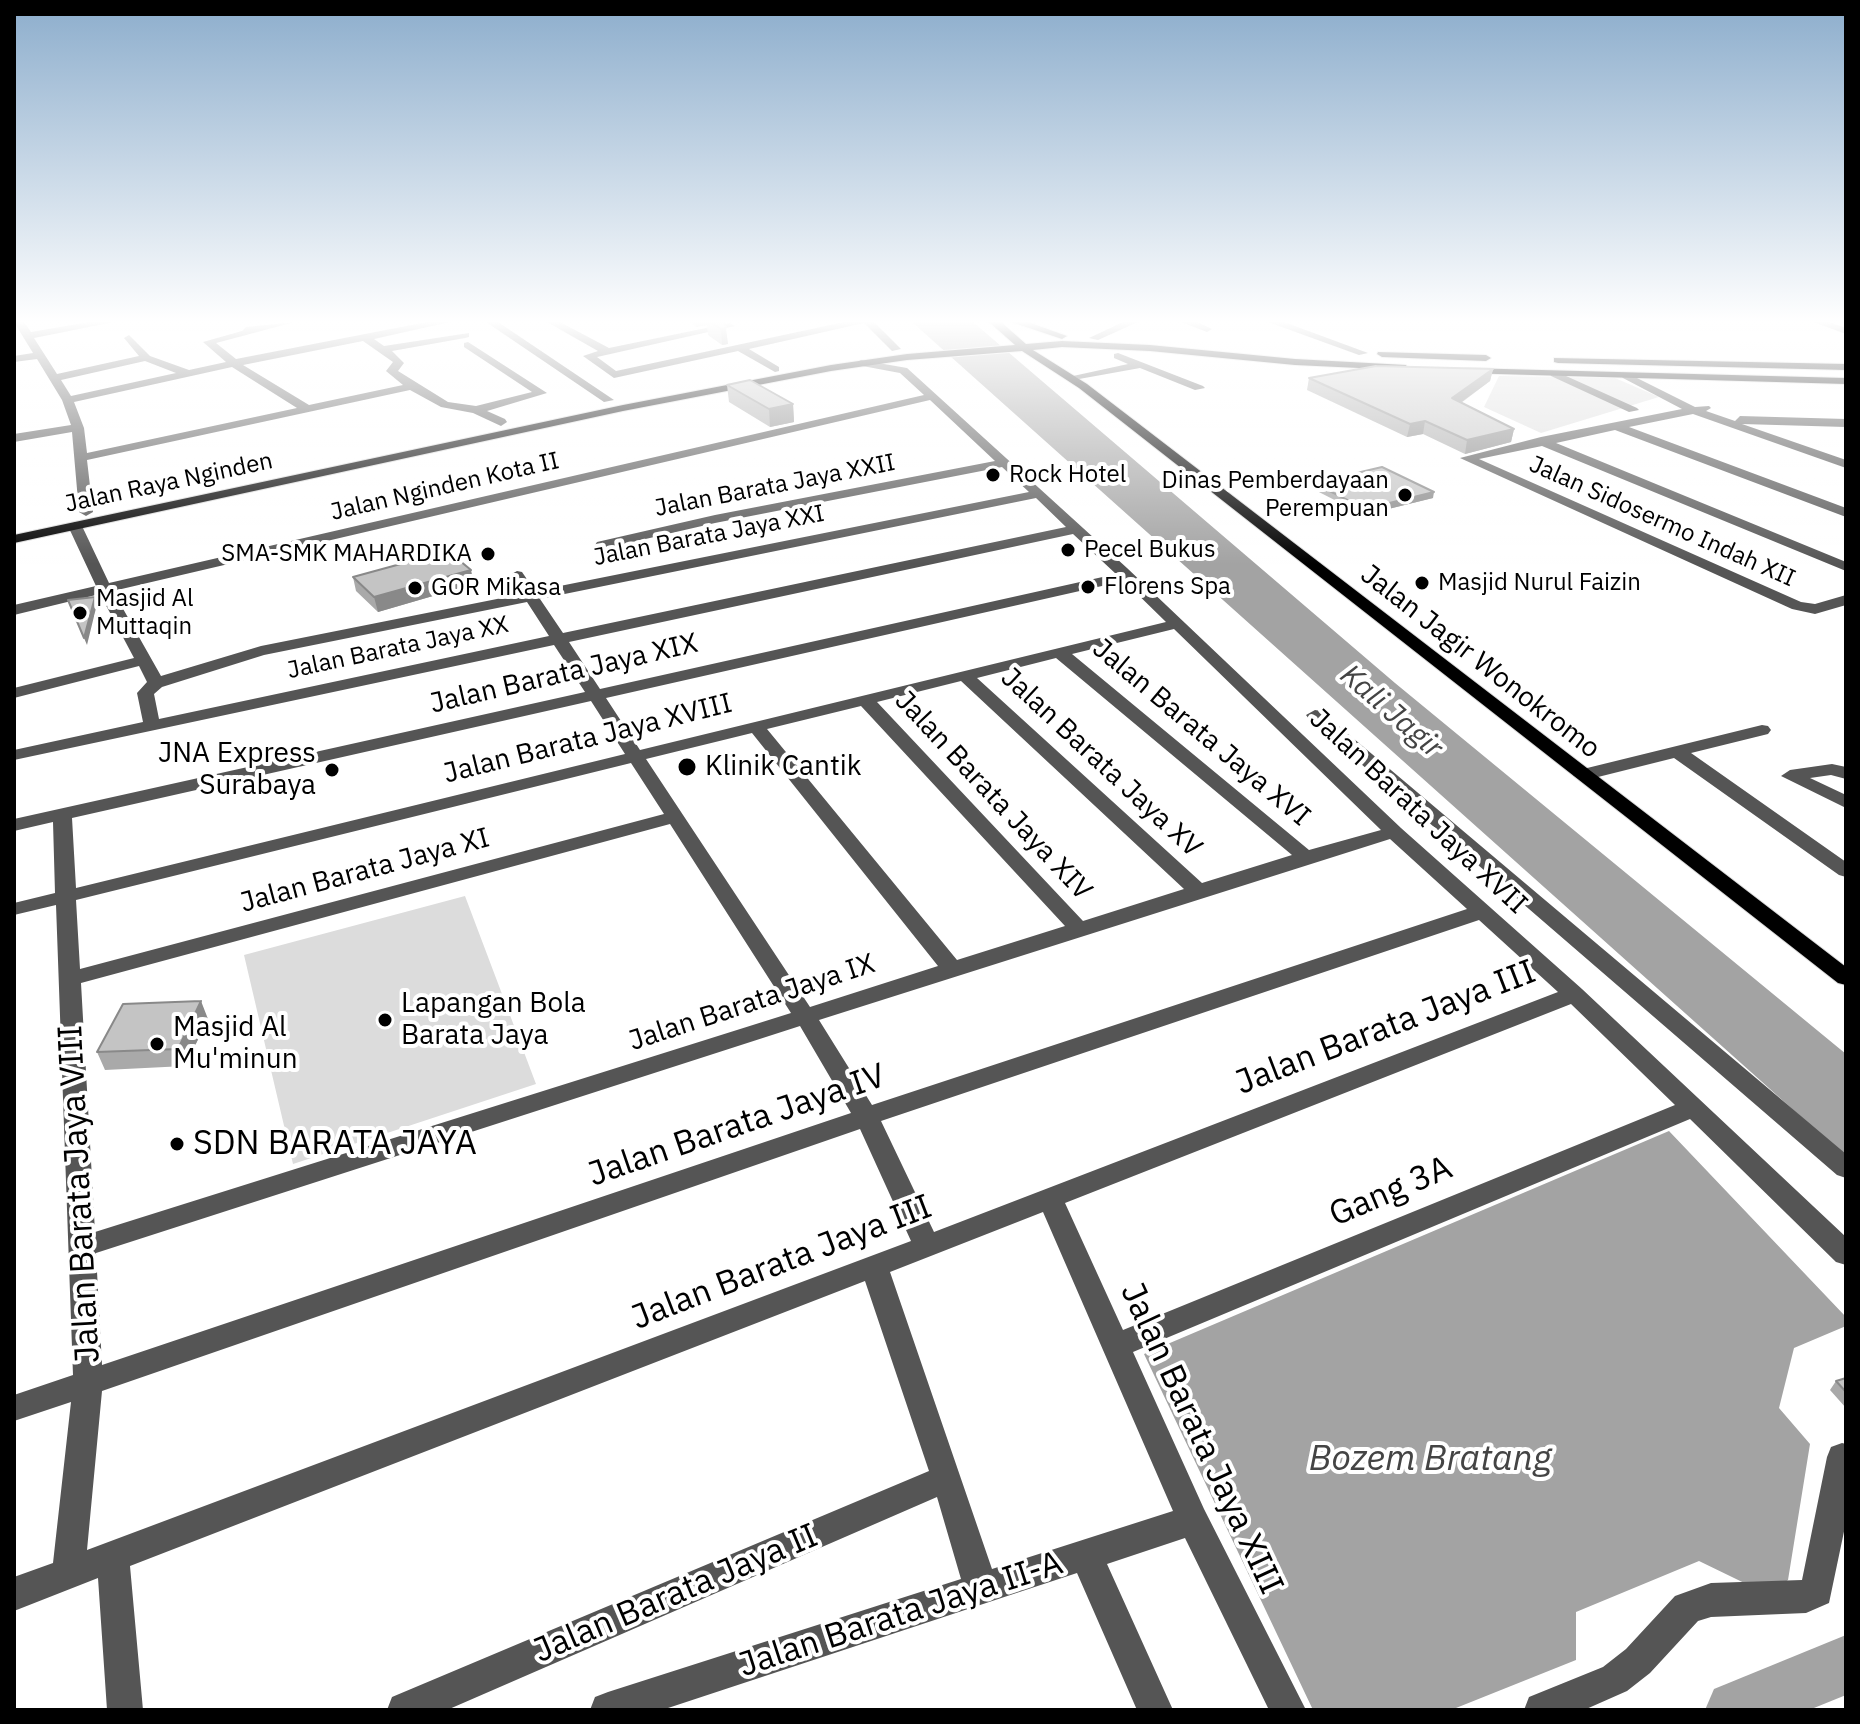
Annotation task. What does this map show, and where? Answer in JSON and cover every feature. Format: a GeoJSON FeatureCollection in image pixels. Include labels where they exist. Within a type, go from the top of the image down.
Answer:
{"type":"FeatureCollection","features":[{"type":"Feature","properties":{"kind":"main road","name":"Jalan Raya Nginden"},"geometry":{"type":"LineString","coordinates":[[14,539],[420,445],[501,422],[596,402]]}},
{"type":"Feature","properties":{"kind":"main road","name":"Jalan Raya Nginden"},"geometry":{"type":"LineString","coordinates":[[14,527],[649,402]]}},
{"type":"Feature","properties":{"kind":"main road","name":"Jalan Jagir Wonokromo"},"geometry":{"type":"LineString","coordinates":[[1108,402],[1846,978]]}},
{"type":"Feature","properties":{"kind":"street"},"geometry":{"type":"LineString","coordinates":[[69,402],[78,428],[86,512]]}},
{"type":"Feature","properties":{"kind":"street"},"geometry":{"type":"LineString","coordinates":[[297,402],[309,410]]}},
{"type":"Feature","properties":{"kind":"street"},"geometry":{"type":"LineString","coordinates":[[81,458],[341,402]]}},
{"type":"Feature","properties":{"kind":"street"},"geometry":{"type":"LineString","coordinates":[[441,402],[476,410],[501,422]]}},
{"type":"Feature","properties":{"kind":"street"},"geometry":{"type":"LineString","coordinates":[[476,410],[505,402]]}},
{"type":"Feature","properties":{"kind":"street","name":"Jalan Nginden Kota II"},"geometry":{"type":"LineString","coordinates":[[14,610],[904,402]]}},
{"type":"Feature","properties":{"kind":"street","name":"Jalan Barata Jaya XVII"},"geometry":{"type":"LineString","coordinates":[[939,402],[1394,832],[1695,1107],[1846,1254]]}},
{"type":"Feature","properties":{"kind":"street"},"geometry":{"type":"LineString","coordinates":[[1617,402],[1633,410]]}},
{"type":"Feature","properties":{"kind":"street"},"geometry":{"type":"LineString","coordinates":[[1684,402],[1846,464]]}},
{"type":"Feature","properties":{"kind":"street"},"geometry":{"type":"LineString","coordinates":[[1690,402],[1698,409],[1740,420],[1846,457]]}},
{"type":"Feature","properties":{"kind":"street"},"geometry":{"type":"LineString","coordinates":[[1541,441],[1698,409]]}},
{"type":"Feature","properties":{"kind":"street"},"geometry":{"type":"LineString","coordinates":[[1740,420],[1846,423]]}},
{"type":"Feature","properties":{"kind":"street"},"geometry":{"type":"LineString","coordinates":[[1761,427],[1774,421]]}},
{"type":"Feature","properties":{"kind":"street"},"geometry":{"type":"LineString","coordinates":[[1617,427],[1846,513]]}},
{"type":"Feature","properties":{"kind":"street"},"geometry":{"type":"LineString","coordinates":[[14,438],[78,428]]}},
{"type":"Feature","properties":{"kind":"street"},"geometry":{"type":"LineString","coordinates":[[1541,441],[1846,567]]}},
{"type":"Feature","properties":{"kind":"street","name":"Jalan Sidosermo Indah XII"},"geometry":{"type":"LineString","coordinates":[[1541,441],[1466,458],[1797,606],[1815,609],[1846,600]]}},
{"type":"Feature","properties":{"kind":"street","name":"Jalan Barata Jaya XXII"},"geometry":{"type":"LineString","coordinates":[[602,545],[715,519],[1005,463]]}},
{"type":"Feature","properties":{"kind":"street","name":"Jalan Barata Jaya XXI"},"geometry":{"type":"LineString","coordinates":[[156,683],[261,651],[1038,494]]}},
{"type":"Feature","properties":{"kind":"street"},"geometry":{"type":"LineString","coordinates":[[75,526],[104,588],[156,683],[145,693],[152,726]]}},
{"type":"Feature","properties":{"kind":"street","name":"Jalan Barata Jaya XX"},"geometry":{"type":"LineString","coordinates":[[14,755],[1075,529]]}},
{"type":"Feature","properties":{"kind":"street"},"geometry":{"type":"LineString","coordinates":[[517,575],[805,1016],[866,1116],[927,1246]]}},
{"type":"Feature","properties":{"kind":"street","name":"Jalan Barata Jaya XIX"},"geometry":{"type":"LineString","coordinates":[[14,825],[1126,576]]}},
{"type":"Feature","properties":{"kind":"street","name":"Jalan Barata Jaya XVIII"},"geometry":{"type":"LineString","coordinates":[[14,909],[1175,624]]}},
{"type":"Feature","properties":{"kind":"street","name":"Jalan Barata Jaya XVI"},"geometry":{"type":"LineString","coordinates":[[1059,652],[1306,857]]}},
{"type":"Feature","properties":{"kind":"street"},"geometry":{"type":"LineString","coordinates":[[14,693],[145,660]]}},
{"type":"Feature","properties":{"kind":"street","name":"Jalan Barata Jaya XV"},"geometry":{"type":"LineString","coordinates":[[964,675],[1201,893]]}},
{"type":"Feature","properties":{"kind":"street","name":"Jalan Barata Jaya XIV"},"geometry":{"type":"LineString","coordinates":[[865,700],[1080,930]]}},
{"type":"Feature","properties":{"kind":"street"},"geometry":{"type":"LineString","coordinates":[[1315,715],[1846,1168]]}},
{"type":"Feature","properties":{"kind":"street"},"geometry":{"type":"LineString","coordinates":[[756,727],[953,970]]}},
{"type":"Feature","properties":{"kind":"street"},"geometry":{"type":"LineString","coordinates":[[1582,775],[1762,730]]}},
{"type":"Feature","properties":{"kind":"street"},"geometry":{"type":"LineString","coordinates":[[1679,753],[1846,871]]}},
{"type":"Feature","properties":{"kind":"street"},"geometry":{"type":"LineString","coordinates":[[1846,773],[1832,769],[1790,776],[1846,802]]}},
{"type":"Feature","properties":{"kind":"street","name":"Jalan Barata Jaya VIII"},"geometry":{"type":"LineString","coordinates":[[62,814],[88,1382],[68,1573]]}},
{"type":"Feature","properties":{"kind":"street","name":"Jalan Barata Jaya XI"},"geometry":{"type":"LineString","coordinates":[[70,979],[675,817]]}},
{"type":"Feature","properties":{"kind":"street","name":"Jalan Barata Jaya IX"},"geometry":{"type":"LineString","coordinates":[[84,1246],[1201,893],[1306,857],[1394,832]]}},
{"type":"Feature","properties":{"kind":"street","name":"Jalan Barata Jaya IV"},"geometry":{"type":"LineString","coordinates":[[14,1408],[668,1187],[866,1116],[1483,911]]}},
{"type":"Feature","properties":{"kind":"street","name":"Jalan Barata Jaya III"},"geometry":{"type":"LineString","coordinates":[[14,1594],[927,1246],[1574,994]]}},
{"type":"Feature","properties":{"kind":"street","name":"Gang 3A"},"geometry":{"type":"LineString","coordinates":[[1115,1346],[1695,1107]]}},
{"type":"Feature","properties":{"kind":"street","name":"Jalan Barata Jaya XIII"},"geometry":{"type":"LineString","coordinates":[[1050,1198],[1193,1520],[1288,1710]]}},
{"type":"Feature","properties":{"kind":"street"},"geometry":{"type":"LineString","coordinates":[[874,1266],[947,1478],[981,1589]]}},
{"type":"Feature","properties":{"kind":"street"},"geometry":{"type":"LineString","coordinates":[[1542,1710],[1615,1679],[1638,1661],[1687,1608],[1711,1600],[1806,1596],[1817,1591],[1842,1457]]}},
{"type":"Feature","properties":{"kind":"street","name":"Jalan Barata Jaya II"},"geometry":{"type":"LineString","coordinates":[[405,1710],[947,1478]]}},
{"type":"Feature","properties":{"kind":"street","name":"Jalan Barata Jaya II-A"},"geometry":{"type":"LineString","coordinates":[[608,1710],[1193,1520]]}},
{"type":"Feature","properties":{"kind":"street"},"geometry":{"type":"LineString","coordinates":[[1086,1555],[1151,1709]]}},
{"type":"Feature","properties":{"kind":"street"},"geometry":{"type":"LineString","coordinates":[[113,1557],[125,1710]]}},
{"type":"Feature","properties":{"kind":"shaded area"},"geometry":{"type":"Polygon","coordinates":[[[1486,402],[1641,402],[1541,433],[1484,407],[1486,402]]]}},
{"type":"Feature","properties":{"kind":"shaded area","name":"Lapangan Bola Barata Jaya"},"geometry":{"type":"Polygon","coordinates":[[[465,896],[536,1084],[293,1164],[244,955],[465,896]]]}},
{"type":"Feature","properties":{"kind":"water","name":"Kali Jagir"},"geometry":{"type":"Polygon","coordinates":[[[1002,402],[1067,402],[1395,683],[1846,1054],[1846,1157],[1002,402]]]}},
{"type":"Feature","properties":{"kind":"water","name":"Bozem Bratang"},"geometry":{"type":"Polygon","coordinates":[[[1669,1131],[1846,1317],[1846,1326],[1794,1348],[1779,1408],[1810,1444],[1788,1580],[1767,1594],[1699,1561],[1576,1612],[1576,1660],[1451,1710],[1313,1710],[1144,1354],[1669,1131]]]}},
{"type":"Feature","properties":{"kind":"building"},"geometry":{"type":"Polygon","coordinates":[[[758,402],[793,404],[769,409],[758,402]]]}},
{"type":"Feature","properties":{"kind":"building"},"geometry":{"type":"Polygon","coordinates":[[[1363,402],[1461,402],[1514,429],[1467,440],[1425,421],[1410,424],[1363,402]]]}},
{"type":"Feature","properties":{"kind":"building","name":"Dinas Pemberdayaan Perempuan"},"geometry":{"type":"Polygon","coordinates":[[[1382,467],[1434,492],[1365,509],[1314,483],[1382,467]]]}},
{"type":"Feature","properties":{"kind":"building"},"geometry":{"type":"Polygon","coordinates":[[[448,551],[471,570],[374,597],[353,577],[448,551]]]}},
{"type":"Feature","properties":{"kind":"building"},"geometry":{"type":"Polygon","coordinates":[[[95,597],[84,638],[68,600],[95,597]]]}},
{"type":"Feature","properties":{"kind":"building"},"geometry":{"type":"Polygon","coordinates":[[[201,1001],[178,1049],[97,1052],[123,1004],[201,1001]]]}},
{"type":"Feature","properties":{"kind":"building"},"geometry":{"type":"Polygon","coordinates":[[[1846,1378],[1846,1392],[1836,1381],[1846,1378]]]}},
{"type":"Feature","properties":{"kind":"waterway"},"geometry":{"type":"LineString","coordinates":[[1735,1710],[1846,1665]]}},
{"type":"Feature","properties":{"kind":"place","name":"Rock Hotel"},"geometry":{"type":"Point","coordinates":[993,475]}},
{"type":"Feature","properties":{"kind":"place","name":"Dinas Pemberdayaan Perempuan"},"geometry":{"type":"Point","coordinates":[1405,495]}},
{"type":"Feature","properties":{"kind":"place","name":"Pecel Bukus"},"geometry":{"type":"Point","coordinates":[1068,550]}},
{"type":"Feature","properties":{"kind":"place","name":"SMA-SMK MAHARDIKA"},"geometry":{"type":"Point","coordinates":[488,554]}},
{"type":"Feature","properties":{"kind":"place","name":"Masjid Nurul Faizin"},"geometry":{"type":"Point","coordinates":[1422,583]}},
{"type":"Feature","properties":{"kind":"place","name":"Florens Spa"},"geometry":{"type":"Point","coordinates":[1088,587]}},
{"type":"Feature","properties":{"kind":"place","name":"GOR Mikasa"},"geometry":{"type":"Point","coordinates":[415,588]}},
{"type":"Feature","properties":{"kind":"place","name":"Masjid Al Muttaqin"},"geometry":{"type":"Point","coordinates":[80,613]}},
{"type":"Feature","properties":{"kind":"place","name":"Klinik Cantik"},"geometry":{"type":"Point","coordinates":[687,767]}},
{"type":"Feature","properties":{"kind":"place","name":"JNA Express Surabaya"},"geometry":{"type":"Point","coordinates":[332,770]}},
{"type":"Feature","properties":{"kind":"place","name":"Lapangan Bola Barata Jaya"},"geometry":{"type":"Point","coordinates":[385,1020]}},
{"type":"Feature","properties":{"kind":"place","name":"Masjid Al Mu'minun"},"geometry":{"type":"Point","coordinates":[157,1044]}},
{"type":"Feature","properties":{"kind":"place","name":"SDN BARATA JAYA"},"geometry":{"type":"Point","coordinates":[177,1144]}}]}
